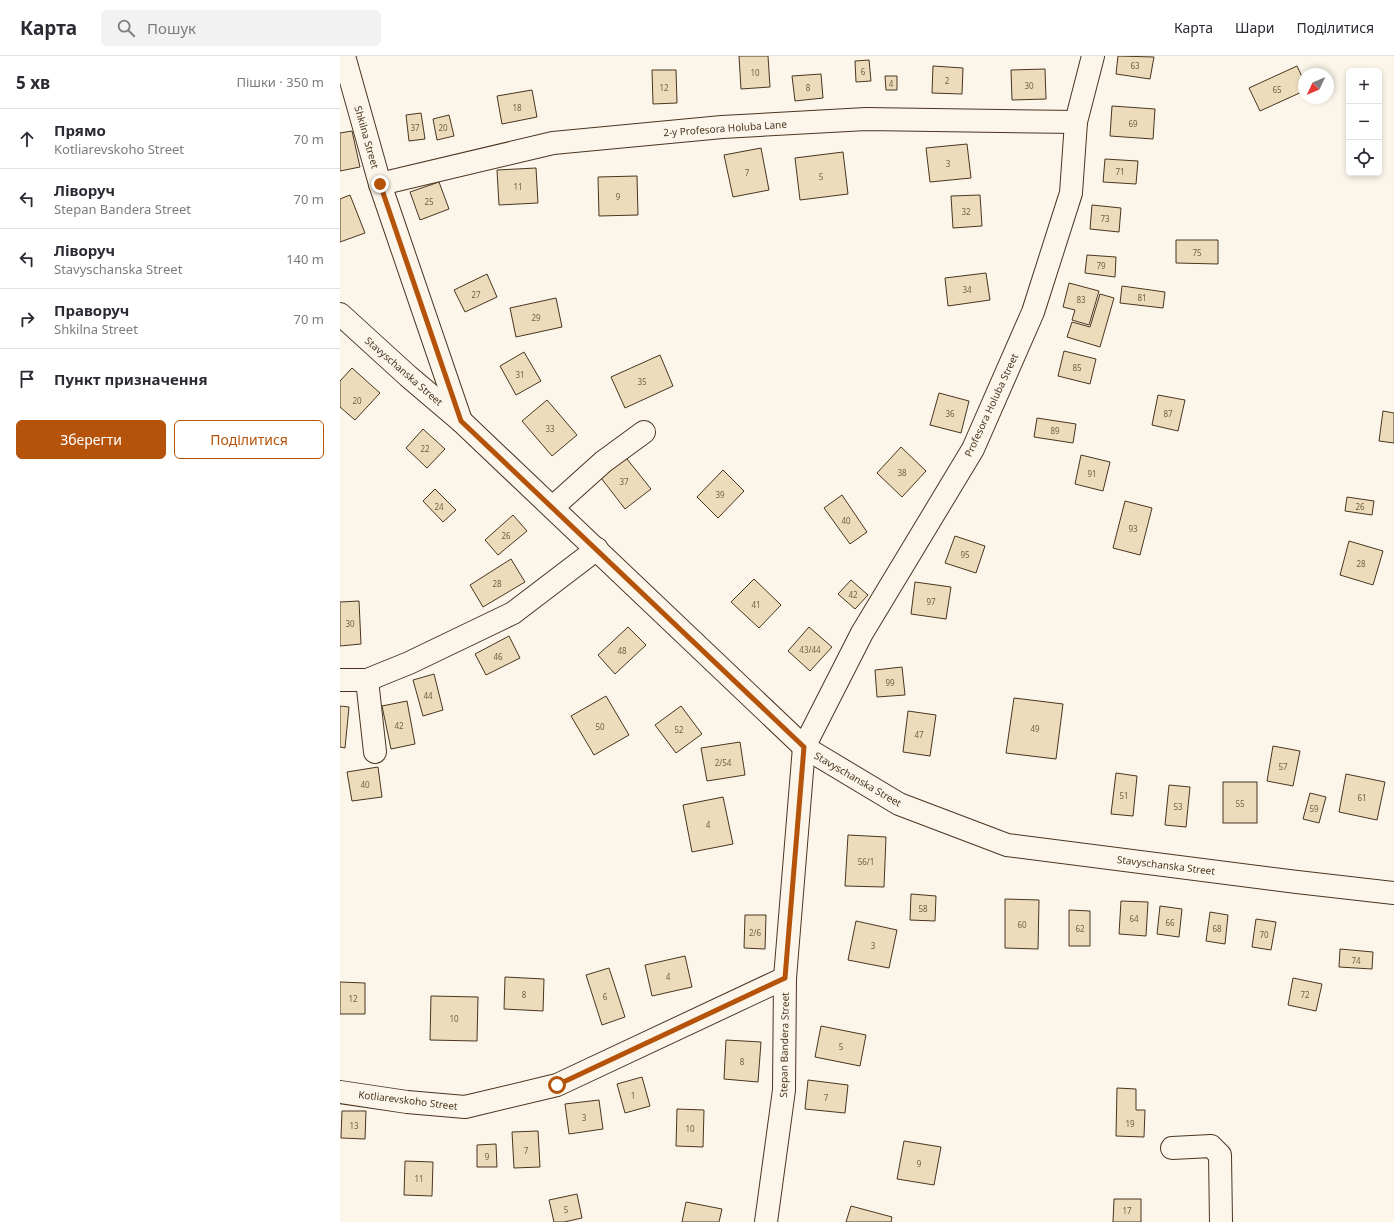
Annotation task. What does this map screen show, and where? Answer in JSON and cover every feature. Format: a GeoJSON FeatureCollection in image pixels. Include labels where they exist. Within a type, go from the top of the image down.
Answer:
{"type":"FeatureCollection","features":[{"type":"Feature","properties":{"kind":"street","name":"Shkilna Street"},"geometry":{"type":"LineString","coordinates":[[344,56],[380,184],[461,421]]}},
{"type":"Feature","properties":{"kind":"street","name":"Profesora Holuba Street"},"geometry":{"type":"LineString","coordinates":[[804,747],[862,633],[973,449],[1033,312],[1071,193],[1076,122],[1092,56]]}},
{"type":"Feature","properties":{"kind":"street","name":"2-y Profesora Holuba Lane"},"geometry":{"type":"LineString","coordinates":[[380,184],[553,143],[722,127],[866,119],[1076,122]]}},
{"type":"Feature","properties":{"kind":"street","name":"Stavyschanska Street"},"geometry":{"type":"LineString","coordinates":[[340,314],[408,376],[461,421],[553,506],[804,747],[899,804],[1007,845],[1394,893]]}},
{"type":"Feature","properties":{"kind":"street"},"geometry":{"type":"LineString","coordinates":[[553,506],[603,462],[644,432]]}},
{"type":"Feature","properties":{"kind":"street"},"geometry":{"type":"LineString","coordinates":[[340,680],[367,680],[409,663],[513,613],[597,549]]}},
{"type":"Feature","properties":{"kind":"street"},"geometry":{"type":"LineString","coordinates":[[367,680],[375,752]]}},
{"type":"Feature","properties":{"kind":"street","name":"Stepan Bandera Street"},"geometry":{"type":"LineString","coordinates":[[766,1222],[784,1090],[785,978],[804,747]]}},
{"type":"Feature","properties":{"kind":"street","name":"Kotliarevskoho Street"},"geometry":{"type":"LineString","coordinates":[[340,1092],[407,1102],[465,1107],[557,1085],[785,978]]}},
{"type":"Feature","properties":{"kind":"street"},"geometry":{"type":"LineString","coordinates":[[1172,1148],[1211,1146],[1220,1155],[1221,1222]]}},
{"type":"Feature","properties":{"kind":"building"},"geometry":{"type":"Polygon","coordinates":[[[739,56],[768,56],[770,87],[741,89],[739,56]]]}},
{"type":"Feature","properties":{"kind":"building"},"geometry":{"type":"Polygon","coordinates":[[[1118,56],[1154,57],[1150,79],[1116,74],[1118,56]]]}},
{"type":"Feature","properties":{"kind":"building"},"geometry":{"type":"Polygon","coordinates":[[[869,60],[871,81],[856,82],[855,61],[869,60]]]}},
{"type":"Feature","properties":{"kind":"building"},"geometry":{"type":"Polygon","coordinates":[[[933,66],[963,68],[962,94],[932,93],[933,66]]]}},
{"type":"Feature","properties":{"kind":"building"},"geometry":{"type":"Polygon","coordinates":[[[1297,66],[1298,68],[1298,94],[1260,111],[1249,88],[1297,66]]]}},
{"type":"Feature","properties":{"kind":"building"},"geometry":{"type":"Polygon","coordinates":[[[1045,69],[1046,99],[1012,100],[1011,70],[1045,69]]]}},
{"type":"Feature","properties":{"kind":"building"},"geometry":{"type":"Polygon","coordinates":[[[652,70],[676,70],[677,103],[653,104],[652,70]]]}},
{"type":"Feature","properties":{"kind":"building"},"geometry":{"type":"Polygon","coordinates":[[[821,74],[823,98],[795,101],[792,76],[821,74]]]}},
{"type":"Feature","properties":{"kind":"building"},"geometry":{"type":"Polygon","coordinates":[[[885,76],[897,76],[897,90],[886,90],[885,76]]]}},
{"type":"Feature","properties":{"kind":"building"},"geometry":{"type":"Polygon","coordinates":[[[532,90],[537,117],[502,124],[497,96],[532,90]]]}},
{"type":"Feature","properties":{"kind":"building"},"geometry":{"type":"Polygon","coordinates":[[[1112,106],[1155,109],[1153,139],[1110,136],[1112,106]]]}},
{"type":"Feature","properties":{"kind":"building"},"geometry":{"type":"Polygon","coordinates":[[[421,113],[425,139],[409,141],[406,115],[421,113]]]}},
{"type":"Feature","properties":{"kind":"building"},"geometry":{"type":"Polygon","coordinates":[[[449,115],[454,136],[437,140],[433,119],[449,115]]]}},
{"type":"Feature","properties":{"kind":"building"},"geometry":{"type":"Polygon","coordinates":[[[352,131],[360,167],[340,171],[340,133],[352,131]]]}},
{"type":"Feature","properties":{"kind":"building"},"geometry":{"type":"Polygon","coordinates":[[[967,144],[971,178],[930,182],[926,148],[967,144]]]}},
{"type":"Feature","properties":{"kind":"building"},"geometry":{"type":"Polygon","coordinates":[[[761,148],[769,190],[733,197],[724,155],[761,148]]]}},
{"type":"Feature","properties":{"kind":"building"},"geometry":{"type":"Polygon","coordinates":[[[843,152],[848,194],[800,200],[795,158],[843,152]]]}},
{"type":"Feature","properties":{"kind":"building"},"geometry":{"type":"Polygon","coordinates":[[[1105,159],[1138,161],[1136,184],[1103,182],[1105,159]]]}},
{"type":"Feature","properties":{"kind":"building"},"geometry":{"type":"Polygon","coordinates":[[[536,168],[538,203],[499,205],[497,170],[536,168]]]}},
{"type":"Feature","properties":{"kind":"building"},"geometry":{"type":"Polygon","coordinates":[[[637,176],[638,215],[599,216],[598,177],[637,176]]]}},
{"type":"Feature","properties":{"kind":"building"},"geometry":{"type":"Polygon","coordinates":[[[439,182],[449,209],[420,220],[410,192],[439,182]]]}},
{"type":"Feature","properties":{"kind":"building"},"geometry":{"type":"Polygon","coordinates":[[[350,195],[365,233],[340,242],[340,199],[350,195]]]}},
{"type":"Feature","properties":{"kind":"building"},"geometry":{"type":"Polygon","coordinates":[[[980,195],[982,226],[953,228],[951,196],[980,195]]]}},
{"type":"Feature","properties":{"kind":"building"},"geometry":{"type":"Polygon","coordinates":[[[1092,205],[1121,208],[1119,232],[1090,229],[1092,205]]]}},
{"type":"Feature","properties":{"kind":"building"},"geometry":{"type":"Polygon","coordinates":[[[1176,240],[1218,240],[1218,264],[1176,263],[1176,240]]]}},
{"type":"Feature","properties":{"kind":"building"},"geometry":{"type":"Polygon","coordinates":[[[1087,255],[1116,257],[1115,277],[1085,273],[1087,255]]]}},
{"type":"Feature","properties":{"kind":"building"},"geometry":{"type":"Polygon","coordinates":[[[986,273],[990,300],[948,306],[945,278],[986,273]]]}},
{"type":"Feature","properties":{"kind":"building"},"geometry":{"type":"Polygon","coordinates":[[[487,274],[497,297],[465,312],[454,290],[487,274]]]}},
{"type":"Feature","properties":{"kind":"building"},"geometry":{"type":"Polygon","coordinates":[[[1069,283],[1099,291],[1089,325],[1072,320],[1075,310],[1063,307],[1069,283]]]}},
{"type":"Feature","properties":{"kind":"building"},"geometry":{"type":"Polygon","coordinates":[[[1122,286],[1165,292],[1163,308],[1120,303],[1122,286]]]}},
{"type":"Feature","properties":{"kind":"building"},"geometry":{"type":"Polygon","coordinates":[[[1100,294],[1114,298],[1100,347],[1067,337],[1072,322],[1090,327],[1100,294]]]}},
{"type":"Feature","properties":{"kind":"building"},"geometry":{"type":"Polygon","coordinates":[[[556,298],[562,327],[516,337],[510,308],[556,298]]]}},
{"type":"Feature","properties":{"kind":"building"},"geometry":{"type":"Polygon","coordinates":[[[1064,351],[1096,359],[1090,384],[1058,376],[1064,351]]]}},
{"type":"Feature","properties":{"kind":"building"},"geometry":{"type":"Polygon","coordinates":[[[524,352],[541,381],[516,395],[500,366],[524,352]]]}},
{"type":"Feature","properties":{"kind":"building"},"geometry":{"type":"Polygon","coordinates":[[[660,355],[673,386],[625,408],[611,377],[660,355]]]}},
{"type":"Feature","properties":{"kind":"building"},"geometry":{"type":"Polygon","coordinates":[[[352,368],[380,393],[355,420],[340,407],[340,381],[352,368]]]}},
{"type":"Feature","properties":{"kind":"building"},"geometry":{"type":"Polygon","coordinates":[[[939,393],[969,401],[961,433],[930,425],[939,393]]]}},
{"type":"Feature","properties":{"kind":"building"},"geometry":{"type":"Polygon","coordinates":[[[1158,395],[1185,400],[1178,431],[1152,425],[1158,395]]]}},
{"type":"Feature","properties":{"kind":"building"},"geometry":{"type":"Polygon","coordinates":[[[547,400],[577,435],[552,456],[522,421],[547,400]]]}},
{"type":"Feature","properties":{"kind":"building"},"geometry":{"type":"Polygon","coordinates":[[[1383,411],[1394,413],[1394,443],[1379,441],[1383,411]]]}},
{"type":"Feature","properties":{"kind":"building"},"geometry":{"type":"Polygon","coordinates":[[[1037,418],[1076,424],[1073,443],[1034,437],[1037,418]]]}},
{"type":"Feature","properties":{"kind":"building"},"geometry":{"type":"Polygon","coordinates":[[[423,429],[445,449],[427,468],[406,448],[423,429]]]}},
{"type":"Feature","properties":{"kind":"building"},"geometry":{"type":"Polygon","coordinates":[[[901,447],[926,471],[902,497],[877,473],[901,447]]]}},
{"type":"Feature","properties":{"kind":"building"},"geometry":{"type":"Polygon","coordinates":[[[623,454],[651,489],[625,509],[598,474],[623,454]]]}},
{"type":"Feature","properties":{"kind":"building"},"geometry":{"type":"Polygon","coordinates":[[[1081,455],[1110,462],[1103,491],[1075,484],[1081,455]]]}},
{"type":"Feature","properties":{"kind":"building"},"geometry":{"type":"Polygon","coordinates":[[[723,470],[744,491],[718,518],[697,497],[723,470]]]}},
{"type":"Feature","properties":{"kind":"building"},"geometry":{"type":"Polygon","coordinates":[[[435,489],[456,510],[443,522],[423,501],[435,489]]]}},
{"type":"Feature","properties":{"kind":"building"},"geometry":{"type":"Polygon","coordinates":[[[842,495],[867,532],[850,544],[824,508],[842,495]]]}},
{"type":"Feature","properties":{"kind":"building"},"geometry":{"type":"Polygon","coordinates":[[[1347,497],[1374,501],[1372,515],[1345,511],[1347,497]]]}},
{"type":"Feature","properties":{"kind":"building"},"geometry":{"type":"Polygon","coordinates":[[[1125,501],[1152,508],[1140,555],[1113,548],[1125,501]]]}},
{"type":"Feature","properties":{"kind":"building"},"geometry":{"type":"Polygon","coordinates":[[[513,515],[527,531],[498,555],[485,540],[513,515]]]}},
{"type":"Feature","properties":{"kind":"building"},"geometry":{"type":"Polygon","coordinates":[[[955,536],[985,546],[976,573],[945,563],[955,536]]]}},
{"type":"Feature","properties":{"kind":"building"},"geometry":{"type":"Polygon","coordinates":[[[1349,541],[1383,551],[1373,585],[1340,575],[1349,541]]]}},
{"type":"Feature","properties":{"kind":"building"},"geometry":{"type":"Polygon","coordinates":[[[511,559],[525,582],[483,607],[470,585],[511,559]]]}},
{"type":"Feature","properties":{"kind":"building"},"geometry":{"type":"Polygon","coordinates":[[[754,579],[781,605],[759,628],[731,602],[754,579]]]}},
{"type":"Feature","properties":{"kind":"building"},"geometry":{"type":"Polygon","coordinates":[[[851,580],[868,595],[855,609],[838,594],[851,580]]]}},
{"type":"Feature","properties":{"kind":"building"},"geometry":{"type":"Polygon","coordinates":[[[915,582],[951,587],[946,619],[911,614],[915,582]]]}},
{"type":"Feature","properties":{"kind":"building"},"geometry":{"type":"Polygon","coordinates":[[[359,601],[361,644],[340,646],[340,602],[359,601]]]}},
{"type":"Feature","properties":{"kind":"building"},"geometry":{"type":"Polygon","coordinates":[[[628,627],[646,645],[615,674],[598,655],[628,627]]]}},
{"type":"Feature","properties":{"kind":"building"},"geometry":{"type":"Polygon","coordinates":[[[809,627],[832,647],[810,671],[788,651],[809,627]]]}},
{"type":"Feature","properties":{"kind":"building"},"geometry":{"type":"Polygon","coordinates":[[[509,636],[520,658],[486,675],[475,654],[509,636]]]}},
{"type":"Feature","properties":{"kind":"building"},"geometry":{"type":"Polygon","coordinates":[[[902,667],[905,695],[877,697],[875,670],[902,667]]]}},
{"type":"Feature","properties":{"kind":"building"},"geometry":{"type":"Polygon","coordinates":[[[434,674],[443,710],[423,716],[413,680],[434,674]]]}},
{"type":"Feature","properties":{"kind":"building"},"geometry":{"type":"Polygon","coordinates":[[[606,696],[629,735],[594,755],[571,716],[606,696]]]}},
{"type":"Feature","properties":{"kind":"building"},"geometry":{"type":"Polygon","coordinates":[[[1014,698],[1063,704],[1056,759],[1006,753],[1014,698]]]}},
{"type":"Feature","properties":{"kind":"building"},"geometry":{"type":"Polygon","coordinates":[[[407,701],[415,744],[391,749],[382,706],[407,701]]]}},
{"type":"Feature","properties":{"kind":"building"},"geometry":{"type":"Polygon","coordinates":[[[340,706],[349,707],[345,748],[340,747],[340,706]]]}},
{"type":"Feature","properties":{"kind":"building"},"geometry":{"type":"Polygon","coordinates":[[[681,706],[702,734],[676,753],[655,725],[681,706]]]}},
{"type":"Feature","properties":{"kind":"building"},"geometry":{"type":"Polygon","coordinates":[[[908,711],[936,715],[930,756],[903,752],[908,711]]]}},
{"type":"Feature","properties":{"kind":"building"},"geometry":{"type":"Polygon","coordinates":[[[740,742],[745,775],[707,781],[701,748],[740,742]]]}},
{"type":"Feature","properties":{"kind":"building"},"geometry":{"type":"Polygon","coordinates":[[[1273,746],[1300,751],[1293,786],[1267,781],[1273,746]]]}},
{"type":"Feature","properties":{"kind":"building"},"geometry":{"type":"Polygon","coordinates":[[[378,767],[382,797],[352,801],[347,772],[378,767]]]}},
{"type":"Feature","properties":{"kind":"building"},"geometry":{"type":"Polygon","coordinates":[[[1116,773],[1137,776],[1133,816],[1111,814],[1116,773]]]}},
{"type":"Feature","properties":{"kind":"building"},"geometry":{"type":"Polygon","coordinates":[[[1346,774],[1385,782],[1377,820],[1339,812],[1346,774]]]}},
{"type":"Feature","properties":{"kind":"building"},"geometry":{"type":"Polygon","coordinates":[[[1223,782],[1257,782],[1257,823],[1223,823],[1223,782]]]}},
{"type":"Feature","properties":{"kind":"building"},"geometry":{"type":"Polygon","coordinates":[[[1169,785],[1190,787],[1186,827],[1165,825],[1169,785]]]}},
{"type":"Feature","properties":{"kind":"building"},"geometry":{"type":"Polygon","coordinates":[[[1310,793],[1326,797],[1319,823],[1303,819],[1310,793]]]}},
{"type":"Feature","properties":{"kind":"building"},"geometry":{"type":"Polygon","coordinates":[[[723,797],[733,844],[692,852],[683,805],[723,797]]]}},
{"type":"Feature","properties":{"kind":"building"},"geometry":{"type":"Polygon","coordinates":[[[848,835],[886,837],[884,887],[845,886],[848,835]]]}},
{"type":"Feature","properties":{"kind":"building"},"geometry":{"type":"Polygon","coordinates":[[[911,894],[936,896],[935,921],[910,920],[911,894]]]}},
{"type":"Feature","properties":{"kind":"building"},"geometry":{"type":"Polygon","coordinates":[[[1005,899],[1039,900],[1038,949],[1005,948],[1005,899]]]}},
{"type":"Feature","properties":{"kind":"building"},"geometry":{"type":"Polygon","coordinates":[[[1121,901],[1148,902],[1146,936],[1119,934],[1121,901]]]}},
{"type":"Feature","properties":{"kind":"building"},"geometry":{"type":"Polygon","coordinates":[[[1160,906],[1182,909],[1179,937],[1157,934],[1160,906]]]}},
{"type":"Feature","properties":{"kind":"building"},"geometry":{"type":"Polygon","coordinates":[[[1069,910],[1090,911],[1090,946],[1069,946],[1069,910]]]}},
{"type":"Feature","properties":{"kind":"building"},"geometry":{"type":"Polygon","coordinates":[[[1210,912],[1228,915],[1225,944],[1206,941],[1210,912]]]}},
{"type":"Feature","properties":{"kind":"building"},"geometry":{"type":"Polygon","coordinates":[[[745,915],[766,915],[765,949],[744,948],[745,915]]]}},
{"type":"Feature","properties":{"kind":"building"},"geometry":{"type":"Polygon","coordinates":[[[1256,919],[1276,922],[1271,950],[1252,947],[1256,919]]]}},
{"type":"Feature","properties":{"kind":"building"},"geometry":{"type":"Polygon","coordinates":[[[856,921],[897,930],[889,968],[848,960],[856,921]]]}},
{"type":"Feature","properties":{"kind":"building"},"geometry":{"type":"Polygon","coordinates":[[[1340,949],[1373,952],[1372,969],[1339,967],[1340,949]]]}},
{"type":"Feature","properties":{"kind":"building"},"geometry":{"type":"Polygon","coordinates":[[[685,956],[692,987],[652,996],[645,965],[685,956]]]}},
{"type":"Feature","properties":{"kind":"building"},"geometry":{"type":"Polygon","coordinates":[[[609,968],[625,1017],[602,1025],[586,975],[609,968]]]}},
{"type":"Feature","properties":{"kind":"building"},"geometry":{"type":"Polygon","coordinates":[[[505,977],[544,979],[543,1011],[504,1009],[505,977]]]}},
{"type":"Feature","properties":{"kind":"building"},"geometry":{"type":"Polygon","coordinates":[[[1293,978],[1322,984],[1316,1011],[1288,1005],[1293,978]]]}},
{"type":"Feature","properties":{"kind":"building"},"geometry":{"type":"Polygon","coordinates":[[[340,982],[365,983],[365,1014],[340,1014],[340,982]]]}},
{"type":"Feature","properties":{"kind":"building"},"geometry":{"type":"Polygon","coordinates":[[[431,996],[478,997],[477,1041],[430,1040],[431,996]]]}},
{"type":"Feature","properties":{"kind":"building"},"geometry":{"type":"Polygon","coordinates":[[[821,1026],[866,1035],[860,1066],[815,1057],[821,1026]]]}},
{"type":"Feature","properties":{"kind":"building"},"geometry":{"type":"Polygon","coordinates":[[[726,1040],[761,1042],[758,1082],[724,1079],[726,1040]]]}},
{"type":"Feature","properties":{"kind":"building"},"geometry":{"type":"Polygon","coordinates":[[[642,1077],[650,1106],[625,1113],[617,1084],[642,1077]]]}},
{"type":"Feature","properties":{"kind":"building"},"geometry":{"type":"Polygon","coordinates":[[[808,1080],[848,1085],[845,1113],[805,1109],[808,1080]]]}},
{"type":"Feature","properties":{"kind":"building"},"geometry":{"type":"Polygon","coordinates":[[[1117,1088],[1136,1089],[1136,1110],[1145,1110],[1144,1137],[1116,1136],[1117,1088]]]}},
{"type":"Feature","properties":{"kind":"building"},"geometry":{"type":"Polygon","coordinates":[[[599,1100],[603,1129],[569,1134],[565,1104],[599,1100]]]}},
{"type":"Feature","properties":{"kind":"building"},"geometry":{"type":"Polygon","coordinates":[[[677,1109],[704,1110],[703,1147],[676,1146],[677,1109]]]}},
{"type":"Feature","properties":{"kind":"building"},"geometry":{"type":"Polygon","coordinates":[[[342,1111],[366,1111],[365,1139],[341,1138],[342,1111]]]}},
{"type":"Feature","properties":{"kind":"building"},"geometry":{"type":"Polygon","coordinates":[[[538,1131],[540,1167],[514,1168],[512,1132],[538,1131]]]}},
{"type":"Feature","properties":{"kind":"building"},"geometry":{"type":"Polygon","coordinates":[[[904,1141],[941,1147],[934,1185],[897,1179],[904,1141]]]}},
{"type":"Feature","properties":{"kind":"building"},"geometry":{"type":"Polygon","coordinates":[[[496,1144],[497,1167],[477,1167],[477,1145],[496,1144]]]}},
{"type":"Feature","properties":{"kind":"building"},"geometry":{"type":"Polygon","coordinates":[[[405,1161],[433,1162],[432,1196],[404,1195],[405,1161]]]}},
{"type":"Feature","properties":{"kind":"building"},"geometry":{"type":"Polygon","coordinates":[[[577,1194],[582,1218],[564,1222],[554,1222],[549,1200],[577,1194]]]}},
{"type":"Feature","properties":{"kind":"building"},"geometry":{"type":"Polygon","coordinates":[[[1114,1199],[1141,1199],[1141,1222],[1113,1222],[1114,1199]]]}},
{"type":"Feature","properties":{"kind":"building"},"geometry":{"type":"Polygon","coordinates":[[[686,1202],[722,1209],[719,1222],[682,1222],[686,1202]]]}},
{"type":"Feature","properties":{"kind":"building"},"geometry":{"type":"Polygon","coordinates":[[[851,1206],[892,1217],[891,1222],[846,1222],[851,1206]]]}},
{"type":"Feature","properties":{"kind":"route"},"geometry":{"type":"LineString","coordinates":[[380,184],[461,421],[553,506],[804,747],[785,978],[557,1085]]}}]}
